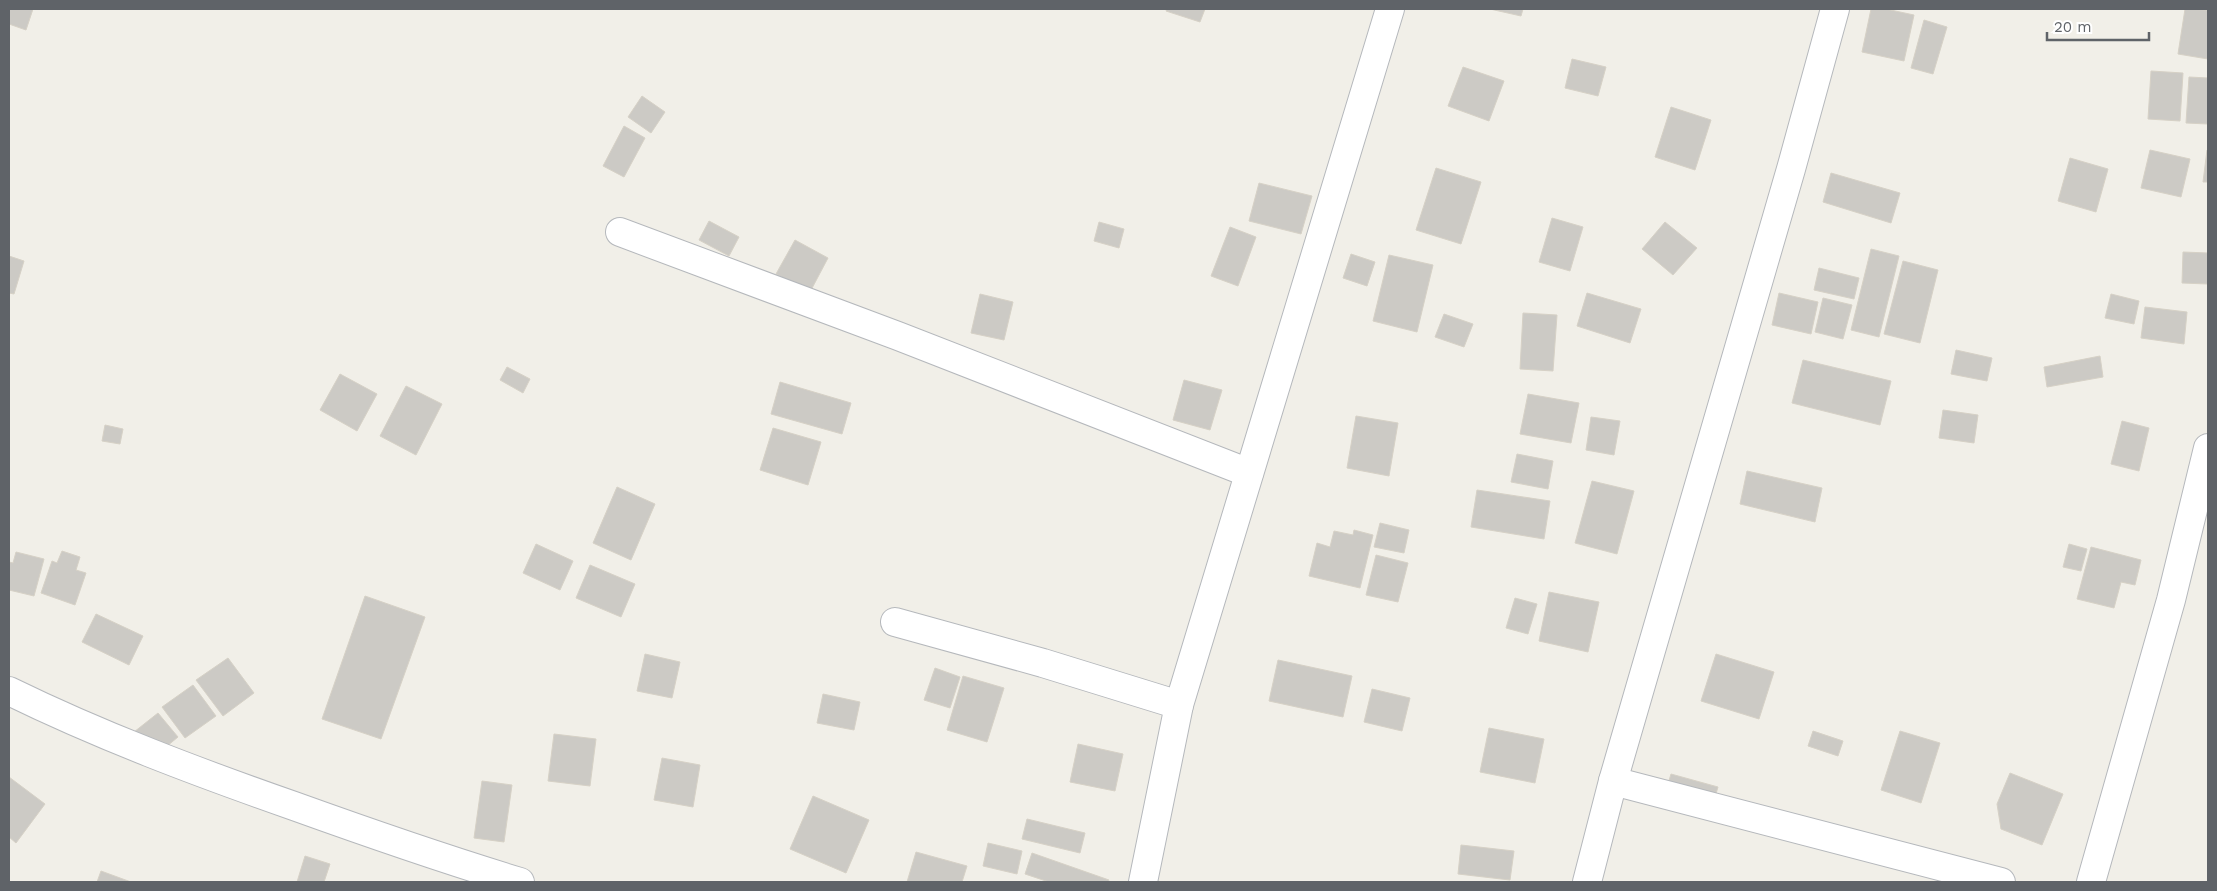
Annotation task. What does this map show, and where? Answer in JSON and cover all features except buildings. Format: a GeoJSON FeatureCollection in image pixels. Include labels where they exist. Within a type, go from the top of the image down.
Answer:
{"type":"FeatureCollection","features":[{"type":"Feature","properties":{"kind":"street"},"geometry":{"type":"LineString","coordinates":[[1143,882],[1179,705],[1390,9]]}},
{"type":"Feature","properties":{"kind":"street"},"geometry":{"type":"LineString","coordinates":[[1587,882],[1613,781],[1835,9]]}},
{"type":"Feature","properties":{"kind":"street"},"geometry":{"type":"LineString","coordinates":[[620,232],[898,336],[1249,473]]}},
{"type":"Feature","properties":{"kind":"street"},"geometry":{"type":"LineString","coordinates":[[2090,882],[2171,600],[2208,448]]}},
{"type":"Feature","properties":{"kind":"street"},"geometry":{"type":"LineString","coordinates":[[895,622],[1043,663],[1179,705]]}},
{"type":"Feature","properties":{"kind":"street"},"geometry":{"type":"LineString","coordinates":[[9,691],[50,712],[202,774],[438,857],[520,882]]}},
{"type":"Feature","properties":{"kind":"street"},"geometry":{"type":"LineString","coordinates":[[1613,781],[2001,882]]}}]}
